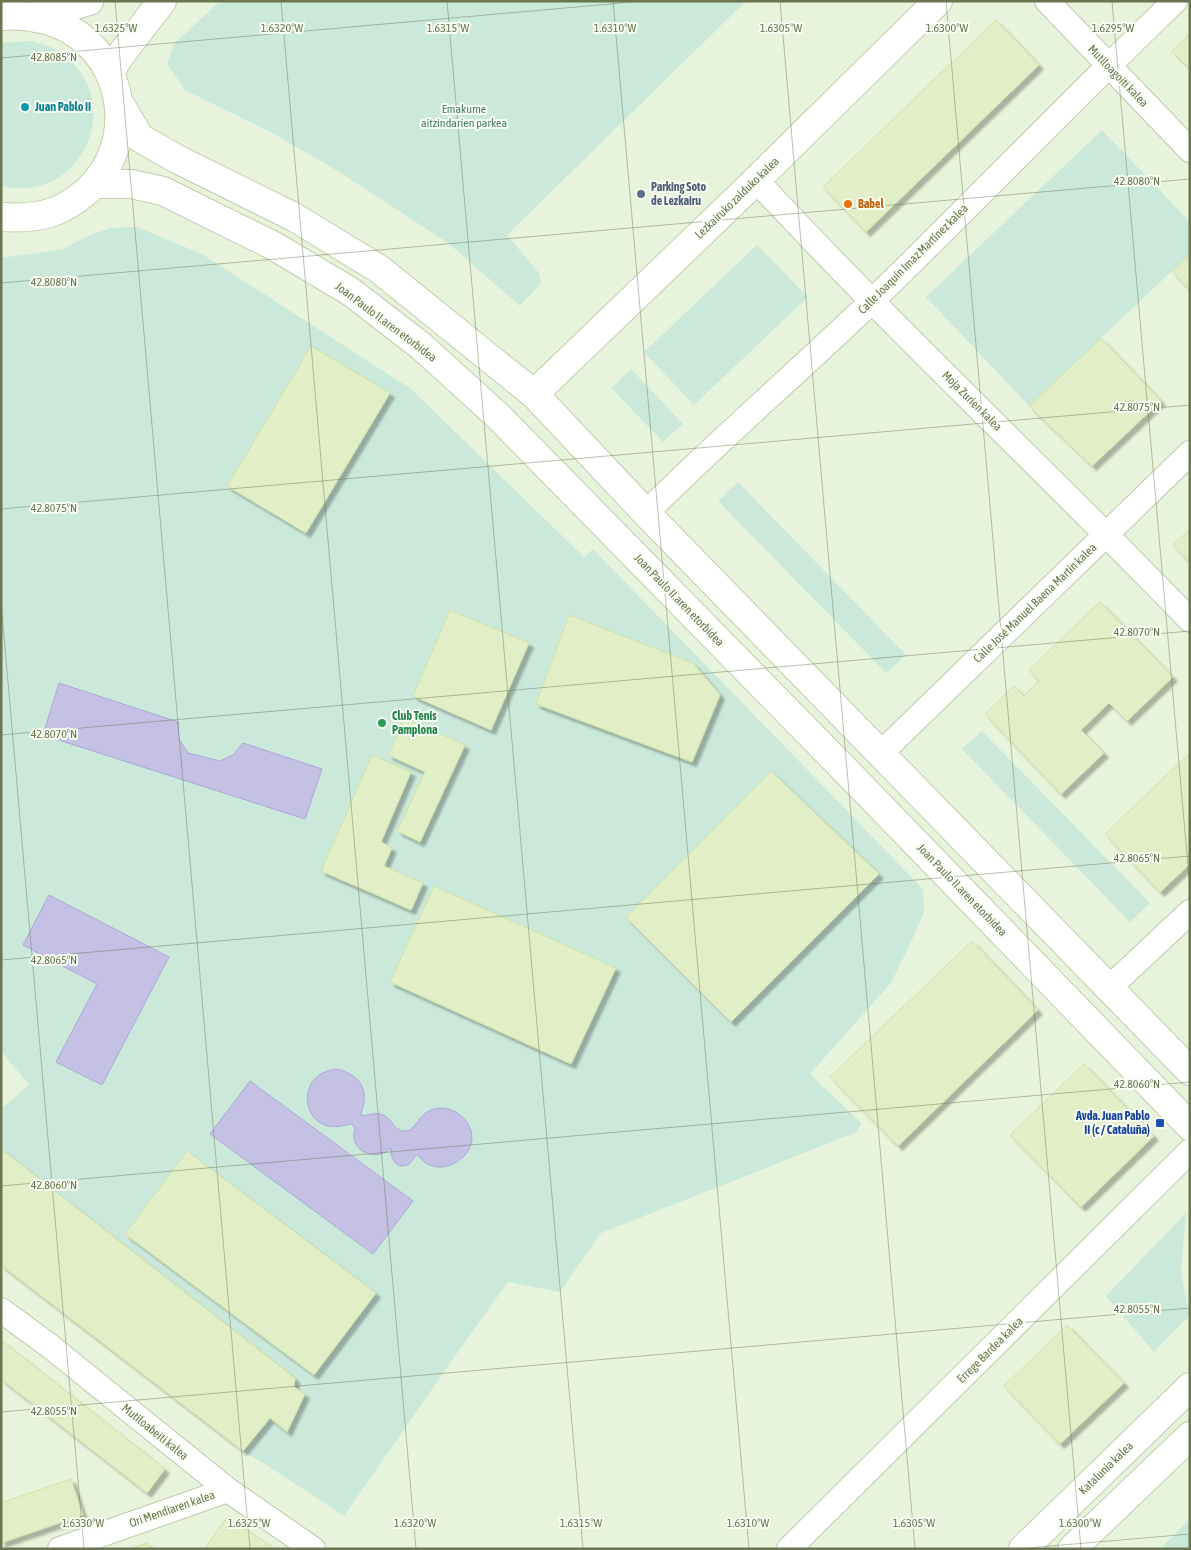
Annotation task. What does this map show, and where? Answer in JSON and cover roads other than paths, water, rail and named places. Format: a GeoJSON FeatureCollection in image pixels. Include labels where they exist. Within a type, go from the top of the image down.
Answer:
{"type":"FeatureCollection","features":[{"type":"Feature","properties":{"kind":"main road"},"geometry":{"type":"LineString","coordinates":[[1,16],[35,16],[89,1]]}},
{"type":"Feature","properties":{"kind":"main road"},"geometry":{"type":"LineString","coordinates":[[110,72],[162,1]]}},
{"type":"Feature","properties":{"kind":"main road","name":"Lezkairuko zalduko kalea"},"geometry":{"type":"LineString","coordinates":[[534,394],[938,1]]}},
{"type":"Feature","properties":{"kind":"main road"},"geometry":{"type":"LineString","coordinates":[[35,16],[66,27],[92,46],[110,72],[120,104],[140,138],[176,159],[294,217],[379,269],[534,394],[646,513],[1190,1071]]}},
{"type":"Feature","properties":{"kind":"main road"},"geometry":{"type":"LineString","coordinates":[[1,217],[26,218],[52,213],[75,201],[95,184],[107,167],[115,148],[120,126],[120,104]]}},
{"type":"Feature","properties":{"kind":"main road","name":"Joan Paulo II.aren etorbidea"},"geometry":{"type":"LineString","coordinates":[[95,184],[131,184],[163,190],[274,246],[351,292],[421,346],[499,417],[1190,1126]]}},
{"type":"Feature","properties":{"kind":"main road","name":"Katalunia kalea"},"geometry":{"type":"LineString","coordinates":[[1023,1549],[1190,1387]]}},
{"type":"Feature","properties":{"kind":"main road"},"geometry":{"type":"LineString","coordinates":[[1072,1549],[1190,1436]]}},
{"type":"Feature","properties":{"kind":"street","name":"Mutiloagoiti kalea"},"geometry":{"type":"LineString","coordinates":[[1047,1],[1190,150]]}},
{"type":"Feature","properties":{"kind":"street","name":"Calle Joaquín Imaz Martínez kalea"},"geometry":{"type":"LineString","coordinates":[[646,513],[680,478],[871,302],[1108,65],[1175,1]]}},
{"type":"Feature","properties":{"kind":"street","name":"Moja Zurien kalea"},"geometry":{"type":"LineString","coordinates":[[756,180],[871,302],[1106,533],[1190,620]]}},
{"type":"Feature","properties":{"kind":"street","name":"Calle José Manuel Baena Martín kalea"},"geometry":{"type":"LineString","coordinates":[[881,753],[1190,453]]}},
{"type":"Feature","properties":{"kind":"street"},"geometry":{"type":"LineString","coordinates":[[1109,988],[1190,912]]}},
{"type":"Feature","properties":{"kind":"street","name":"Errege Bardea kalea"},"geometry":{"type":"LineString","coordinates":[[790,1549],[1190,1151]]}},
{"type":"Feature","properties":{"kind":"street","name":"Mutiloabeiti kalea"},"geometry":{"type":"LineString","coordinates":[[1,1310],[228,1490],[313,1549]]}},
{"type":"Feature","properties":{"kind":"street","name":"Ori Mendiaren kalea"},"geometry":{"type":"LineString","coordinates":[[75,1546],[228,1490]]}},
{"type":"Feature","properties":{"kind":"water"},"geometry":{"type":"Polygon","coordinates":[[[59,683],[178,722],[179,739],[188,753],[220,761],[233,755],[243,743],[322,769],[305,819],[43,735],[59,683]]]}},
{"type":"Feature","properties":{"kind":"water"},"geometry":{"type":"Polygon","coordinates":[[[49,895],[169,957],[102,1085],[56,1062],[97,984],[23,945],[49,895]]]}},
{"type":"Feature","properties":{"kind":"water"},"geometry":{"type":"Polygon","coordinates":[[[336,1069],[351,1075],[361,1084],[364,1097],[361,1113],[363,1116],[381,1114],[400,1130],[410,1130],[429,1111],[443,1108],[453,1110],[464,1118],[471,1132],[471,1143],[466,1153],[458,1161],[448,1166],[438,1167],[427,1164],[418,1155],[405,1166],[398,1165],[393,1159],[391,1148],[378,1154],[364,1152],[355,1143],[355,1128],[351,1124],[337,1127],[328,1126],[321,1123],[310,1112],[307,1097],[312,1082],[322,1073],[336,1069]]]}},
{"type":"Feature","properties":{"kind":"water"},"geometry":{"type":"Polygon","coordinates":[[[250,1081],[413,1201],[373,1254],[210,1134],[250,1081]]]}},
{"type":"Feature","properties":{"kind":"place","name":"Juan Pablo II"},"geometry":{"type":"Point","coordinates":[25,107]}},
{"type":"Feature","properties":{"kind":"place","name":"Parking Soto de Lezkairu"},"geometry":{"type":"Point","coordinates":[641,194]}},
{"type":"Feature","properties":{"kind":"place","name":"Babel"},"geometry":{"type":"Point","coordinates":[848,204]}},
{"type":"Feature","properties":{"kind":"place","name":"Club Tenis Pamplona"},"geometry":{"type":"Point","coordinates":[382,723]}},
{"type":"Feature","properties":{"kind":"place","name":"Avda. Juan Pablo II (c / Cataluña)"},"geometry":{"type":"Point","coordinates":[1160,1123]}},
{"type":"Feature","properties":{"kind":"park label","name":"Emakume aitzindarien parkea"},"geometry":{"type":"Point","coordinates":[464,116]}}]}
